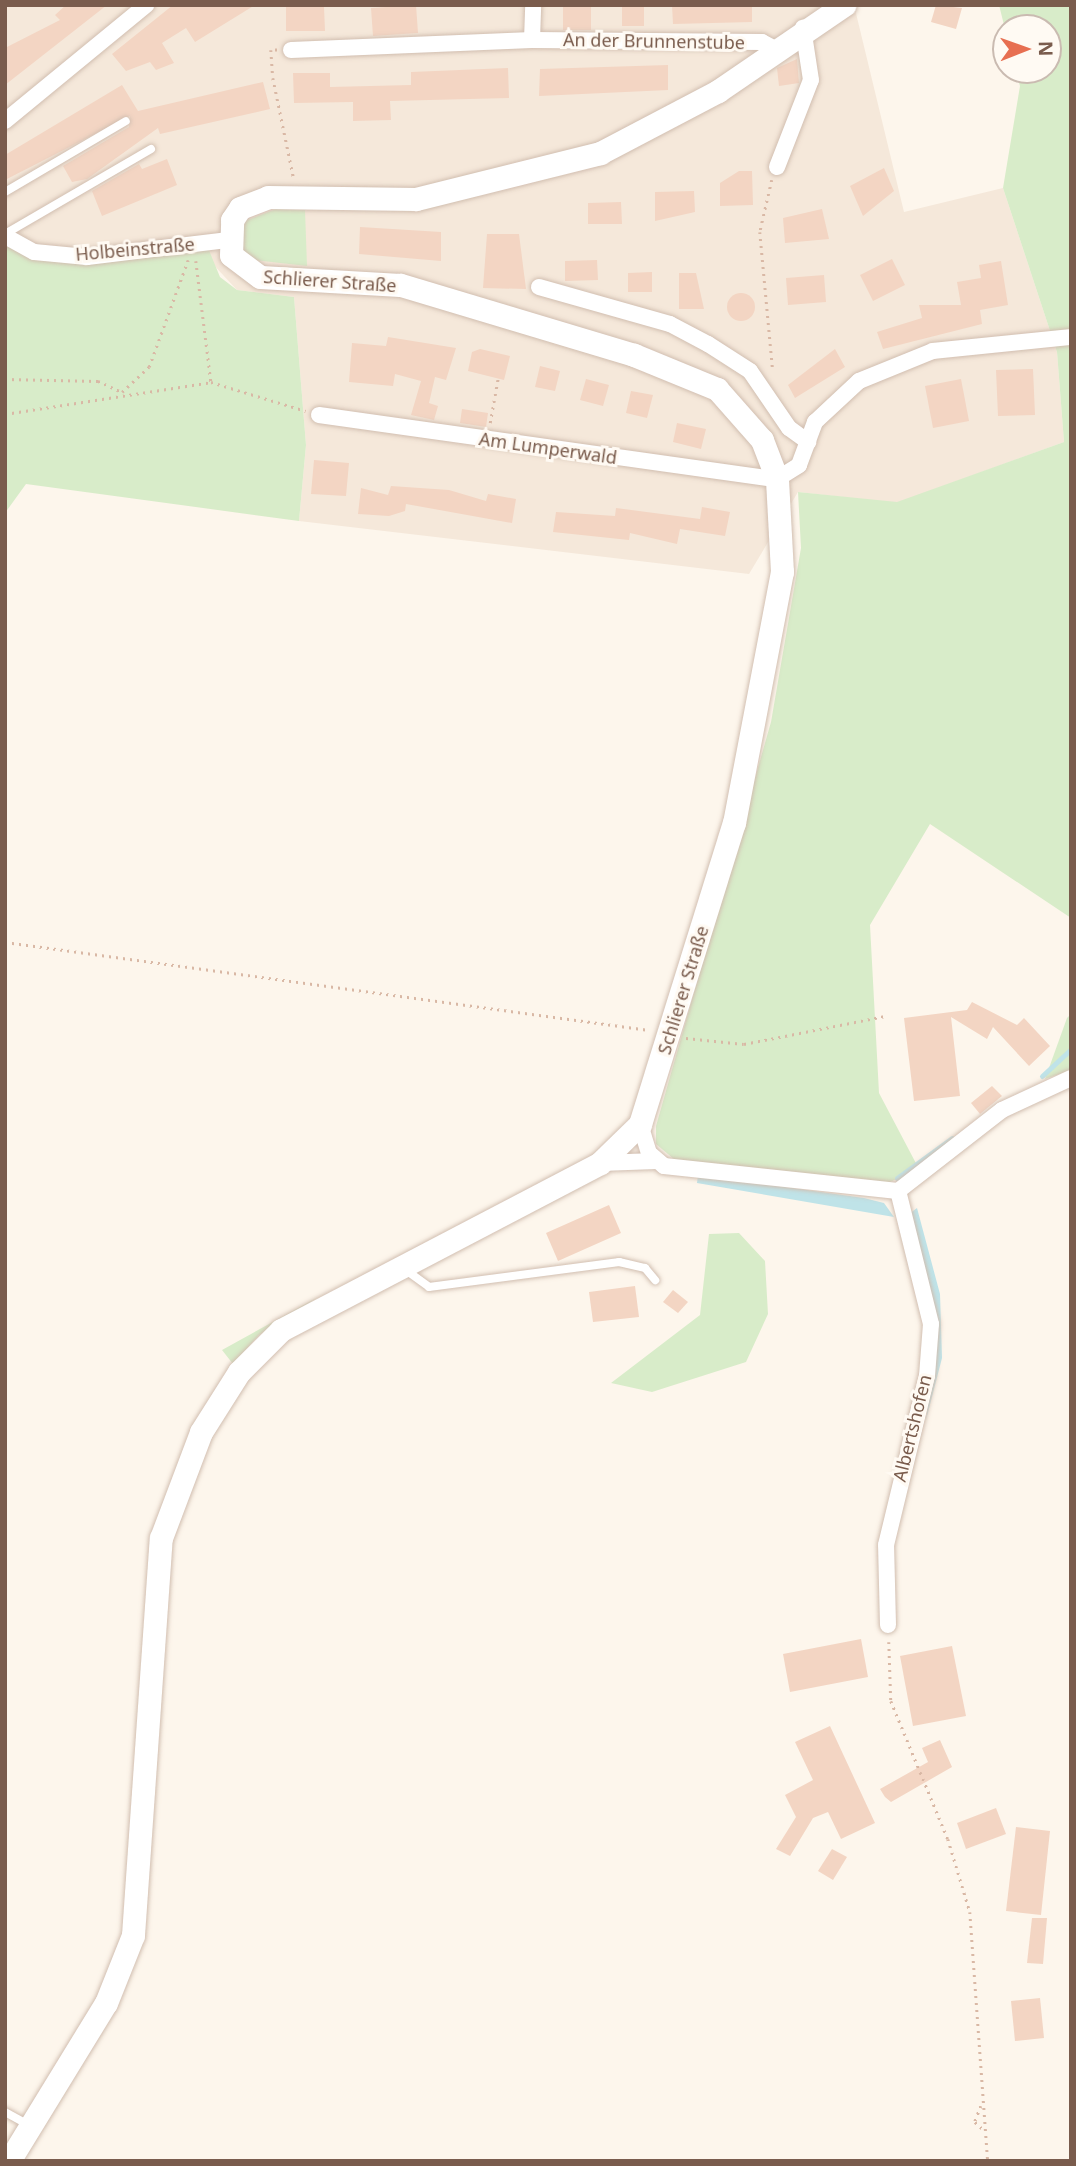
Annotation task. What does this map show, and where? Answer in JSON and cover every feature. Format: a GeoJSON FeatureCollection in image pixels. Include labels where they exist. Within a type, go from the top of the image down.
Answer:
{"type":"FeatureCollection","features":[{"type":"Feature","properties":{"kind":"main road"},"geometry":{"type":"LineString","coordinates":[[227,240],[240,208],[268,197],[416,199],[600,153],[718,91],[803,28],[844,5]]}},
{"type":"Feature","properties":{"kind":"main road","name":"Schlierer Straße"},"geometry":{"type":"LineString","coordinates":[[8,2156],[106,2003],[133,1935],[155,1584],[172,1500],[232,1381],[258,1348],[310,1313],[403,1268],[600,1163],[640,1124],[669,1034],[754,737],[782,572],[784,517],[777,479],[762,440],[739,410],[691,373],[400,285],[260,277],[243,270],[227,240]]}},
{"type":"Feature","properties":{"kind":"street"},"geometry":{"type":"LineString","coordinates":[[5,121],[146,5]]}},
{"type":"Feature","properties":{"kind":"street"},"geometry":{"type":"LineString","coordinates":[[532,40],[533,5]]}},
{"type":"Feature","properties":{"kind":"street"},"geometry":{"type":"LineString","coordinates":[[777,167],[811,80],[803,28]]}},
{"type":"Feature","properties":{"kind":"street","name":"An der Brunnenstube"},"geometry":{"type":"LineString","coordinates":[[290,50],[532,40],[762,42],[775,49]]}},
{"type":"Feature","properties":{"kind":"street","name":"Holbeinstraße"},"geometry":{"type":"LineString","coordinates":[[5,235],[34,252],[87,257],[227,240]]}},
{"type":"Feature","properties":{"kind":"street"},"geometry":{"type":"LineString","coordinates":[[539,287],[670,324],[708,345],[750,371],[789,428],[808,442]]}},
{"type":"Feature","properties":{"kind":"street"},"geometry":{"type":"LineString","coordinates":[[777,479],[799,465],[808,442],[842,392],[889,367],[933,351],[1071,337]]}},
{"type":"Feature","properties":{"kind":"street","name":"Am Lumperwald"},"geometry":{"type":"LineString","coordinates":[[319,415],[777,479]]}},
{"type":"Feature","properties":{"kind":"street"},"geometry":{"type":"LineString","coordinates":[[600,1163],[656,1161],[898,1191],[1002,1110],[1071,1078]]}},
{"type":"Feature","properties":{"kind":"street"},"geometry":{"type":"LineString","coordinates":[[640,1124],[656,1161]]}},
{"type":"Feature","properties":{"kind":"street","name":"Albertshofen"},"geometry":{"type":"LineString","coordinates":[[888,1625],[886,1545],[927,1376],[931,1324],[898,1191]]}},
{"type":"Feature","properties":{"kind":"lane"},"geometry":{"type":"LineString","coordinates":[[5,192],[126,121]]}},
{"type":"Feature","properties":{"kind":"lane","name":"Holbeinstraße"},"geometry":{"type":"LineString","coordinates":[[5,235],[151,149]]}},
{"type":"Feature","properties":{"kind":"lane"},"geometry":{"type":"LineString","coordinates":[[403,1268],[429,1287],[619,1262],[645,1268],[655,1280]]}},
{"type":"Feature","properties":{"kind":"lane"},"geometry":{"type":"LineString","coordinates":[[5,2112],[27,2124]]}},
{"type":"Feature","properties":{"kind":"path"},"geometry":{"type":"LineString","coordinates":[[290,50],[271,50],[298,197]]}},
{"type":"Feature","properties":{"kind":"path"},"geometry":{"type":"LineString","coordinates":[[773,371],[760,232],[763,201],[777,167]]}},
{"type":"Feature","properties":{"kind":"path"},"geometry":{"type":"LineString","coordinates":[[194,244],[211,382]]}},
{"type":"Feature","properties":{"kind":"path"},"geometry":{"type":"LineString","coordinates":[[122,392],[149,367],[194,244]]}},
{"type":"Feature","properties":{"kind":"path"},"geometry":{"type":"LineString","coordinates":[[489,430],[498,378]]}},
{"type":"Feature","properties":{"kind":"path"},"geometry":{"type":"LineString","coordinates":[[5,379],[98,381],[122,392]]}},
{"type":"Feature","properties":{"kind":"path"},"geometry":{"type":"LineString","coordinates":[[5,414],[122,392],[211,382],[319,415]]}},
{"type":"Feature","properties":{"kind":"path"},"geometry":{"type":"LineString","coordinates":[[5,943],[744,1044],[886,1016]]}},
{"type":"Feature","properties":{"kind":"path"},"geometry":{"type":"LineString","coordinates":[[888,1625],[891,1701],[948,1839],[970,1912],[988,2161]]}},
{"type":"Feature","properties":{"kind":"path"},"geometry":{"type":"LineString","coordinates":[[983,2103],[975,2122],[985,2131]]}},
{"type":"Feature","properties":{"kind":"shaded area"},"geometry":{"type":"Polygon","coordinates":[[[5,5],[854,5],[904,212],[1003,188],[1057,352],[1064,442],[897,503],[798,492],[749,574],[299,521],[306,445],[294,297],[237,290],[210,261],[34,252],[5,236],[5,5]]]}},
{"type":"Feature","properties":{"kind":"green space"},"geometry":{"type":"Polygon","coordinates":[[[999,5],[1071,5],[1071,918],[930,824],[870,925],[879,1093],[919,1169],[881,1186],[675,1160],[656,1144],[656,1126],[771,722],[801,548],[798,492],[897,502],[1064,442],[1057,352],[1003,188],[1019,84],[1062,84],[1062,14],[1001,14],[999,5]]]}},
{"type":"Feature","properties":{"kind":"green space"},"geometry":{"type":"Polygon","coordinates":[[[276,209],[305,210],[307,266],[253,260],[241,247],[245,221],[276,209]]]}},
{"type":"Feature","properties":{"kind":"green space"},"geometry":{"type":"Polygon","coordinates":[[[5,236],[34,252],[206,243],[220,277],[237,290],[294,297],[306,445],[299,521],[26,484],[5,513],[5,236]]]}},
{"type":"Feature","properties":{"kind":"green space"},"geometry":{"type":"Polygon","coordinates":[[[1071,1014],[1071,1070],[1045,1079],[1067,1018],[1071,1014]]]}},
{"type":"Feature","properties":{"kind":"green space"},"geometry":{"type":"Polygon","coordinates":[[[739,1233],[765,1261],[768,1314],[746,1362],[652,1392],[611,1383],[700,1315],[709,1234],[739,1233]]]}},
{"type":"Feature","properties":{"kind":"green space"},"geometry":{"type":"Polygon","coordinates":[[[318,1297],[259,1335],[233,1364],[222,1350],[318,1297]]]}},
{"type":"Feature","properties":{"kind":"water"},"geometry":{"type":"Polygon","coordinates":[[[698,1175],[864,1198],[884,1203],[894,1217],[697,1183],[698,1175]]]}},
{"type":"Feature","properties":{"kind":"water"},"geometry":{"type":"Polygon","coordinates":[[[917,1208],[940,1294],[942,1358],[926,1420],[934,1363],[909,1214],[917,1208]]]}},
{"type":"Feature","properties":{"kind":"building"},"geometry":{"type":"Polygon","coordinates":[[[66,5],[107,5],[5,85],[5,48],[60,20],[55,15],[66,5]]]}},
{"type":"Feature","properties":{"kind":"building"},"geometry":{"type":"Polygon","coordinates":[[[173,5],[255,5],[195,42],[186,28],[162,43],[174,63],[156,70],[150,62],[126,71],[112,54],[173,5]]]}},
{"type":"Feature","properties":{"kind":"building"},"geometry":{"type":"Polygon","coordinates":[[[416,5],[418,33],[373,36],[371,8],[416,5]]]}},
{"type":"Feature","properties":{"kind":"building"},"geometry":{"type":"Polygon","coordinates":[[[563,5],[591,5],[591,30],[563,30],[563,5]]]}},
{"type":"Feature","properties":{"kind":"building"},"geometry":{"type":"Polygon","coordinates":[[[622,5],[644,5],[644,26],[622,26],[622,5]]]}},
{"type":"Feature","properties":{"kind":"building"},"geometry":{"type":"Polygon","coordinates":[[[672,5],[752,5],[752,22],[673,24],[672,5]]]}},
{"type":"Feature","properties":{"kind":"building"},"geometry":{"type":"Polygon","coordinates":[[[936,5],[962,8],[956,29],[931,22],[936,5]]]}},
{"type":"Feature","properties":{"kind":"building"},"geometry":{"type":"Polygon","coordinates":[[[286,7],[324,7],[325,31],[286,31],[286,7]]]}},
{"type":"Feature","properties":{"kind":"building"},"geometry":{"type":"Polygon","coordinates":[[[797,59],[799,83],[779,86],[777,68],[797,59]]]}},
{"type":"Feature","properties":{"kind":"building"},"geometry":{"type":"Polygon","coordinates":[[[668,65],[668,90],[539,96],[540,69],[668,65]]]}},
{"type":"Feature","properties":{"kind":"building"},"geometry":{"type":"Polygon","coordinates":[[[508,68],[509,98],[390,101],[391,120],[353,121],[353,102],[294,103],[293,73],[330,73],[330,87],[411,85],[411,72],[508,68]]]}},
{"type":"Feature","properties":{"kind":"building"},"geometry":{"type":"Polygon","coordinates":[[[263,82],[270,109],[160,134],[158,128],[87,179],[72,182],[63,166],[129,127],[130,116],[5,180],[5,155],[122,85],[138,111],[263,82]]]}},
{"type":"Feature","properties":{"kind":"building"},"geometry":{"type":"Polygon","coordinates":[[[167,159],[177,185],[102,216],[92,191],[139,164],[142,169],[167,159]]]}},
{"type":"Feature","properties":{"kind":"building"},"geometry":{"type":"Polygon","coordinates":[[[884,168],[894,191],[863,216],[850,186],[884,168]]]}},
{"type":"Feature","properties":{"kind":"building"},"geometry":{"type":"Polygon","coordinates":[[[739,171],[752,171],[753,205],[720,206],[720,183],[739,171]]]}},
{"type":"Feature","properties":{"kind":"building"},"geometry":{"type":"Polygon","coordinates":[[[694,191],[695,212],[655,221],[655,192],[694,191]]]}},
{"type":"Feature","properties":{"kind":"building"},"geometry":{"type":"Polygon","coordinates":[[[621,202],[622,224],[588,224],[588,203],[621,202]]]}},
{"type":"Feature","properties":{"kind":"building"},"geometry":{"type":"Polygon","coordinates":[[[822,209],[829,239],[785,243],[783,218],[822,209]]]}},
{"type":"Feature","properties":{"kind":"building"},"geometry":{"type":"Polygon","coordinates":[[[360,227],[441,232],[441,261],[359,254],[360,227]]]}},
{"type":"Feature","properties":{"kind":"building"},"geometry":{"type":"Polygon","coordinates":[[[487,234],[519,234],[526,289],[483,288],[487,234]]]}},
{"type":"Feature","properties":{"kind":"building"},"geometry":{"type":"Polygon","coordinates":[[[892,259],[905,285],[873,301],[860,275],[892,259]]]}},
{"type":"Feature","properties":{"kind":"building"},"geometry":{"type":"Polygon","coordinates":[[[597,260],[598,280],[565,281],[565,261],[597,260]]]}},
{"type":"Feature","properties":{"kind":"building"},"geometry":{"type":"Polygon","coordinates":[[[1001,261],[1008,305],[980,310],[982,324],[883,349],[877,332],[922,318],[919,305],[961,305],[957,282],[981,278],[979,265],[1001,261]]]}},
{"type":"Feature","properties":{"kind":"building"},"geometry":{"type":"Polygon","coordinates":[[[652,272],[652,292],[628,292],[628,273],[652,272]]]}},
{"type":"Feature","properties":{"kind":"building"},"geometry":{"type":"Polygon","coordinates":[[[679,273],[696,273],[704,309],[679,309],[679,273]]]}},
{"type":"Feature","properties":{"kind":"building"},"geometry":{"type":"Polygon","coordinates":[[[824,275],[826,302],[788,305],[786,278],[824,275]]]}},
{"type":"Feature","properties":{"kind":"building"},"geometry":{"type":"Polygon","coordinates":[[[741,293],[751,297],[755,307],[751,317],[741,321],[731,317],[727,307],[731,297],[741,293]]]}},
{"type":"Feature","properties":{"kind":"building"},"geometry":{"type":"Polygon","coordinates":[[[388,337],[456,348],[446,380],[435,377],[429,403],[438,406],[434,420],[411,415],[421,381],[395,374],[393,386],[349,382],[352,343],[386,346],[388,337]]]}},
{"type":"Feature","properties":{"kind":"building"},"geometry":{"type":"Polygon","coordinates":[[[480,349],[510,356],[504,380],[468,371],[472,352],[480,349]]]}},
{"type":"Feature","properties":{"kind":"building"},"geometry":{"type":"Polygon","coordinates":[[[835,349],[845,367],[795,398],[788,385],[835,349]]]}},
{"type":"Feature","properties":{"kind":"building"},"geometry":{"type":"Polygon","coordinates":[[[540,366],[560,371],[555,391],[535,387],[540,366]]]}},
{"type":"Feature","properties":{"kind":"building"},"geometry":{"type":"Polygon","coordinates":[[[1033,369],[1035,415],[998,416],[996,370],[1033,369]]]}},
{"type":"Feature","properties":{"kind":"building"},"geometry":{"type":"Polygon","coordinates":[[[586,379],[609,385],[603,406],[580,400],[586,379]]]}},
{"type":"Feature","properties":{"kind":"building"},"geometry":{"type":"Polygon","coordinates":[[[961,379],[969,421],[933,428],[925,386],[961,379]]]}},
{"type":"Feature","properties":{"kind":"building"},"geometry":{"type":"Polygon","coordinates":[[[631,391],[653,395],[647,418],[626,413],[631,391]]]}},
{"type":"Feature","properties":{"kind":"building"},"geometry":{"type":"Polygon","coordinates":[[[462,409],[488,413],[486,427],[460,423],[462,409]]]}},
{"type":"Feature","properties":{"kind":"building"},"geometry":{"type":"Polygon","coordinates":[[[677,423],[706,429],[701,449],[673,442],[677,423]]]}},
{"type":"Feature","properties":{"kind":"building"},"geometry":{"type":"Polygon","coordinates":[[[314,460],[349,463],[346,496],[311,494],[314,460]]]}},
{"type":"Feature","properties":{"kind":"building"},"geometry":{"type":"Polygon","coordinates":[[[391,486],[449,490],[486,501],[488,494],[516,499],[512,523],[406,504],[405,511],[389,516],[358,514],[361,488],[388,495],[391,486]]]}},
{"type":"Feature","properties":{"kind":"building"},"geometry":{"type":"Polygon","coordinates":[[[702,507],[730,512],[725,536],[680,529],[677,544],[630,533],[629,540],[553,532],[556,512],[615,516],[616,508],[700,519],[702,507]]]}},
{"type":"Feature","properties":{"kind":"building"},"geometry":{"type":"Polygon","coordinates":[[[972,1002],[1017,1025],[1024,1018],[1050,1046],[1029,1066],[993,1027],[987,1039],[951,1017],[960,1096],[914,1101],[904,1018],[967,1010],[972,1002]]]}},
{"type":"Feature","properties":{"kind":"building"},"geometry":{"type":"Polygon","coordinates":[[[992,1086],[1002,1096],[980,1114],[971,1103],[992,1086]]]}},
{"type":"Feature","properties":{"kind":"building"},"geometry":{"type":"Polygon","coordinates":[[[609,1205],[621,1233],[558,1261],[546,1233],[609,1205]]]}},
{"type":"Feature","properties":{"kind":"building"},"geometry":{"type":"Polygon","coordinates":[[[635,1286],[639,1317],[593,1322],[589,1292],[635,1286]]]}},
{"type":"Feature","properties":{"kind":"building"},"geometry":{"type":"Polygon","coordinates":[[[673,1290],[688,1302],[678,1313],[663,1302],[673,1290]]]}},
{"type":"Feature","properties":{"kind":"building"},"geometry":{"type":"Polygon","coordinates":[[[861,1639],[868,1677],[790,1692],[783,1654],[861,1639]]]}},
{"type":"Feature","properties":{"kind":"building"},"geometry":{"type":"Polygon","coordinates":[[[952,1646],[966,1716],[913,1726],[900,1656],[952,1646]]]}},
{"type":"Feature","properties":{"kind":"building"},"geometry":{"type":"Polygon","coordinates":[[[830,1726],[875,1823],[841,1839],[828,1812],[813,1818],[790,1856],[776,1849],[796,1817],[785,1795],[813,1780],[795,1742],[830,1726]]]}},
{"type":"Feature","properties":{"kind":"building"},"geometry":{"type":"Polygon","coordinates":[[[940,1740],[952,1767],[891,1802],[885,1797],[880,1789],[928,1762],[922,1748],[940,1740]]]}},
{"type":"Feature","properties":{"kind":"building"},"geometry":{"type":"Polygon","coordinates":[[[996,1808],[1006,1834],[966,1849],[957,1823],[996,1808]]]}},
{"type":"Feature","properties":{"kind":"building"},"geometry":{"type":"Polygon","coordinates":[[[1016,1827],[1050,1831],[1041,1915],[1006,1911],[1016,1827]]]}},
{"type":"Feature","properties":{"kind":"building"},"geometry":{"type":"Polygon","coordinates":[[[832,1849],[847,1857],[833,1880],[818,1871],[832,1849]]]}},
{"type":"Feature","properties":{"kind":"building"},"geometry":{"type":"Polygon","coordinates":[[[1032,1918],[1047,1918],[1043,1964],[1027,1963],[1032,1918]]]}},
{"type":"Feature","properties":{"kind":"building"},"geometry":{"type":"Polygon","coordinates":[[[1040,1998],[1044,2038],[1015,2041],[1011,2001],[1040,1998]]]}},
{"type":"Feature","properties":{"kind":"waterway"},"geometry":{"type":"LineString","coordinates":[[1042,1076],[1071,1049]]}},
{"type":"Feature","properties":{"kind":"waterway"},"geometry":{"type":"LineString","coordinates":[[897,1178],[952,1138]]}}]}
